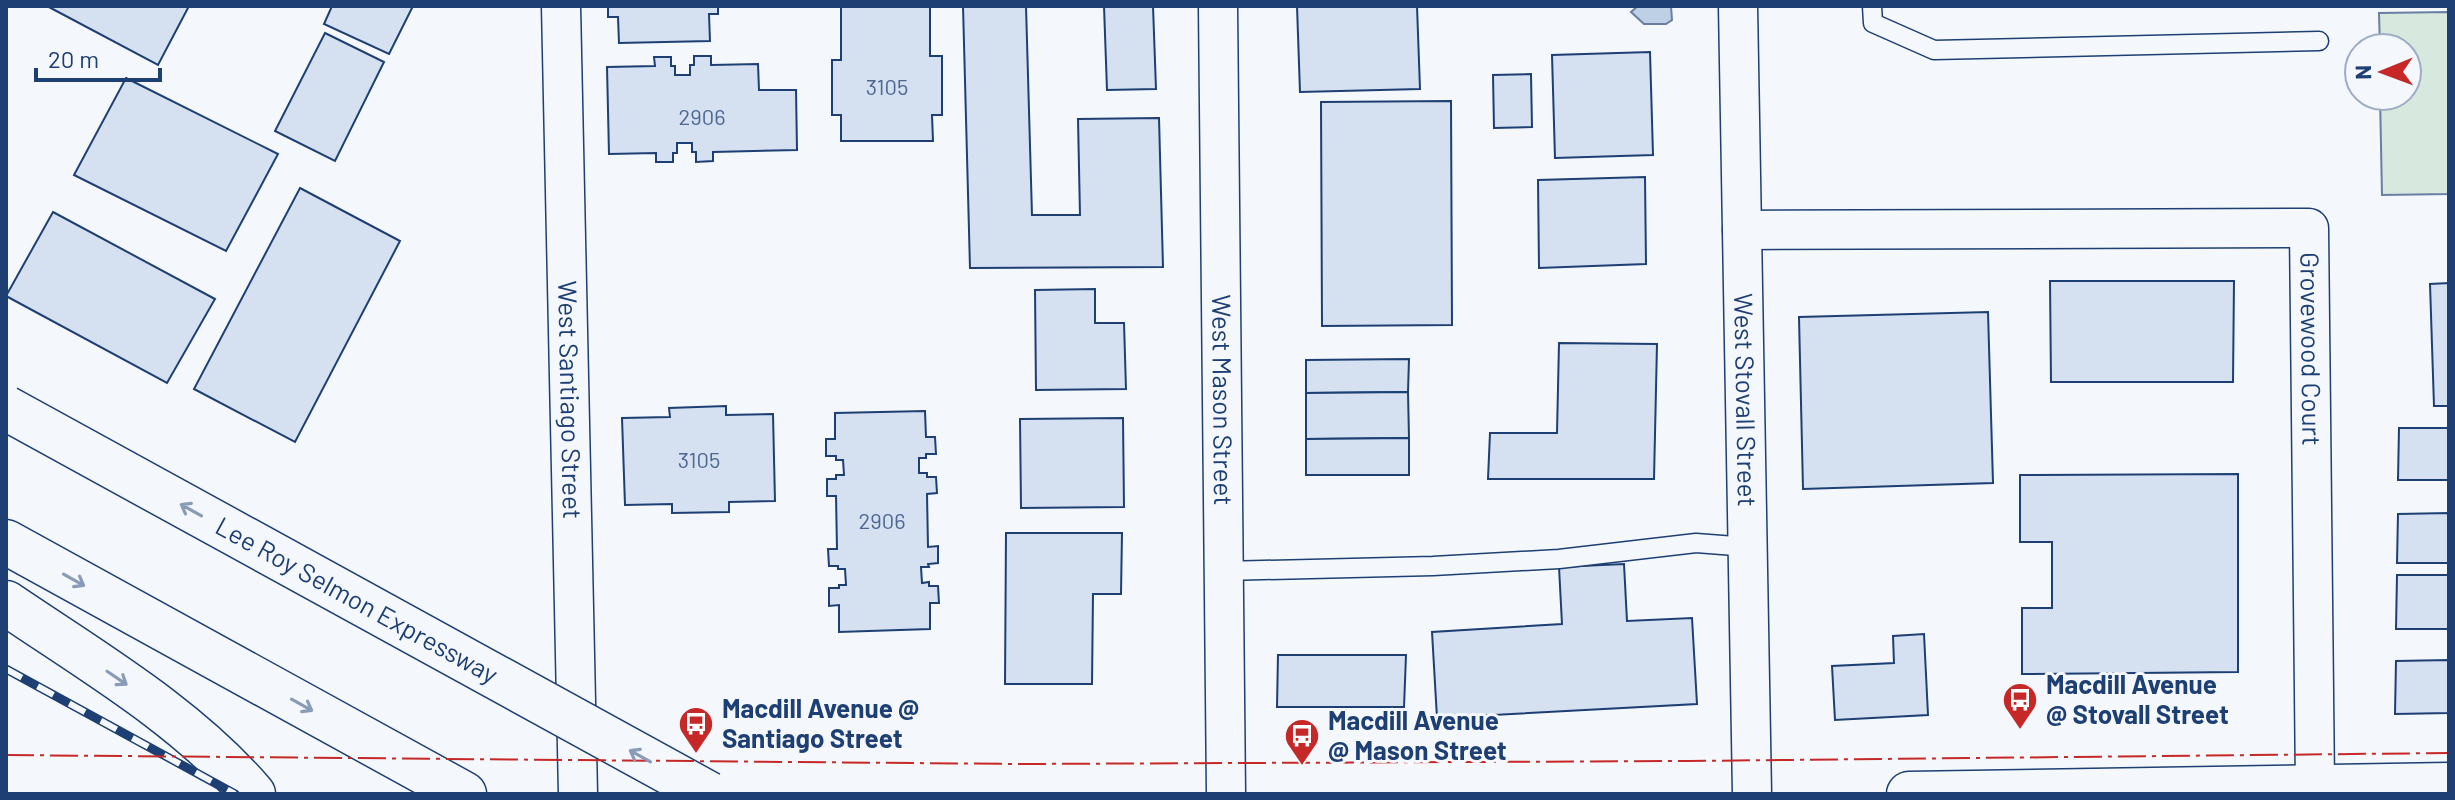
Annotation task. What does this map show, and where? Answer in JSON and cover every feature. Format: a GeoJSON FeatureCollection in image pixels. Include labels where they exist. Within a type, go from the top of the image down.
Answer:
{"type":"FeatureCollection","features":[{"type":"Feature","properties":{"kind":"main road","name":"Lee Roy Selmon Expressway"},"geometry":{"type":"LineString","coordinates":[[6,408],[709,794]]}},
{"type":"Feature","properties":{"kind":"main road"},"geometry":{"type":"LineString","coordinates":[[6,542],[464,794]]}},
{"type":"Feature","properties":{"kind":"main road"},"geometry":{"type":"LineString","coordinates":[[6,603],[166,713],[209,749],[253,794]]}},
{"type":"Feature","properties":{"kind":"main road"},"geometry":{"type":"LineString","coordinates":[[1909,794],[2449,785]]}},
{"type":"Feature","properties":{"kind":"street","name":"West Santiago Street"},"geometry":{"type":"LineString","coordinates":[[561,6],[578,794]]}},
{"type":"Feature","properties":{"kind":"street","name":"West Mason Street"},"geometry":{"type":"LineString","coordinates":[[1218,6],[1226,794]]}},
{"type":"Feature","properties":{"kind":"street","name":"West Stovall Street"},"geometry":{"type":"LineString","coordinates":[[1738,6],[1752,794]]}},
{"type":"Feature","properties":{"kind":"street","name":"Grovewood Court"},"geometry":{"type":"LineString","coordinates":[[1742,230],[2309,228],[2315,786]]}},
{"type":"Feature","properties":{"kind":"lane"},"geometry":{"type":"LineString","coordinates":[[1872,6],[1873,23],[1934,50],[2319,41]]}},
{"type":"Feature","properties":{"kind":"lane"},"geometry":{"type":"LineString","coordinates":[[1224,571],[1512,562],[1696,543],[1748,547]]}},
{"type":"Feature","properties":{"kind":"shaded area"},"geometry":{"type":"Polygon","coordinates":[[[2449,12],[2449,194],[2382,195],[2380,112],[2423,112],[2423,32],[2380,32],[2379,13],[2449,12]]]}},
{"type":"Feature","properties":{"kind":"water"},"geometry":{"type":"Polygon","coordinates":[[[1638,6],[1671,6],[1672,20],[1666,24],[1644,24],[1631,12],[1638,6]]]}},
{"type":"Feature","properties":{"kind":"building"},"geometry":{"type":"Polygon","coordinates":[[[47,6],[189,6],[158,65],[47,6]]]}},
{"type":"Feature","properties":{"kind":"building"},"geometry":{"type":"Polygon","coordinates":[[[332,6],[413,6],[389,54],[324,24],[332,6]]]}},
{"type":"Feature","properties":{"kind":"building"},"geometry":{"type":"Polygon","coordinates":[[[608,6],[718,6],[718,14],[709,14],[710,41],[619,43],[618,17],[608,17],[608,6]]]}},
{"type":"Feature","properties":{"kind":"building"},"geometry":{"type":"Polygon","coordinates":[[[829,6],[930,6],[930,56],[942,56],[942,115],[932,115],[933,141],[841,141],[841,115],[832,115],[832,60],[841,60],[841,7],[829,6]]]}},
{"type":"Feature","properties":{"kind":"building"},"geometry":{"type":"Polygon","coordinates":[[[963,6],[1026,6],[1032,215],[1080,215],[1078,119],[1159,118],[1163,267],[970,268],[963,6]]]}},
{"type":"Feature","properties":{"kind":"building"},"geometry":{"type":"Polygon","coordinates":[[[1104,6],[1153,6],[1156,89],[1107,90],[1104,6]]]}},
{"type":"Feature","properties":{"kind":"building"},"geometry":{"type":"Polygon","coordinates":[[[1297,6],[1417,6],[1420,89],[1300,92],[1297,6]]]}},
{"type":"Feature","properties":{"kind":"building"},"geometry":{"type":"Polygon","coordinates":[[[325,33],[384,62],[335,161],[275,131],[325,33]]]}},
{"type":"Feature","properties":{"kind":"building"},"geometry":{"type":"Polygon","coordinates":[[[1650,52],[1653,155],[1555,158],[1552,55],[1650,52]]]}},
{"type":"Feature","properties":{"kind":"building"},"geometry":{"type":"Polygon","coordinates":[[[694,56],[711,56],[711,65],[758,64],[759,90],[796,90],[797,150],[713,152],[713,161],[696,162],[692,143],[677,143],[673,162],[656,162],[656,153],[609,154],[607,67],[655,66],[654,57],[671,57],[675,75],[690,75],[694,56]]]}},
{"type":"Feature","properties":{"kind":"building"},"geometry":{"type":"Polygon","coordinates":[[[1531,74],[1532,127],[1494,128],[1493,75],[1531,74]]]}},
{"type":"Feature","properties":{"kind":"building"},"geometry":{"type":"Polygon","coordinates":[[[126,78],[278,154],[226,251],[74,175],[126,78]]]}},
{"type":"Feature","properties":{"kind":"building"},"geometry":{"type":"Polygon","coordinates":[[[1451,101],[1452,325],[1322,326],[1321,102],[1451,101]]]}},
{"type":"Feature","properties":{"kind":"building"},"geometry":{"type":"Polygon","coordinates":[[[1645,177],[1646,264],[1539,268],[1538,180],[1645,177]]]}},
{"type":"Feature","properties":{"kind":"building"},"geometry":{"type":"Polygon","coordinates":[[[300,188],[400,241],[295,442],[194,389],[300,188]]]}},
{"type":"Feature","properties":{"kind":"building"},"geometry":{"type":"Polygon","coordinates":[[[53,212],[215,299],[167,383],[6,296],[53,212]]]}},
{"type":"Feature","properties":{"kind":"building"},"geometry":{"type":"Polygon","coordinates":[[[2050,281],[2234,281],[2233,382],[2051,382],[2050,281]]]}},
{"type":"Feature","properties":{"kind":"building"},"geometry":{"type":"Polygon","coordinates":[[[2449,283],[2449,406],[2434,406],[2430,284],[2449,283]]]}},
{"type":"Feature","properties":{"kind":"building"},"geometry":{"type":"Polygon","coordinates":[[[1095,289],[1095,323],[1124,323],[1126,389],[1036,390],[1035,290],[1095,289]]]}},
{"type":"Feature","properties":{"kind":"building"},"geometry":{"type":"Polygon","coordinates":[[[1988,312],[1993,483],[1803,489],[1799,317],[1988,312]]]}},
{"type":"Feature","properties":{"kind":"building"},"geometry":{"type":"Polygon","coordinates":[[[1559,343],[1657,344],[1654,479],[1488,479],[1490,433],[1557,433],[1559,343]]]}},
{"type":"Feature","properties":{"kind":"building"},"geometry":{"type":"Polygon","coordinates":[[[1409,359],[1408,392],[1306,393],[1306,360],[1409,359]]]}},
{"type":"Feature","properties":{"kind":"building"},"geometry":{"type":"Polygon","coordinates":[[[1408,392],[1409,438],[1306,439],[1306,393],[1408,392]]]}},
{"type":"Feature","properties":{"kind":"building"},"geometry":{"type":"Polygon","coordinates":[[[726,406],[726,415],[773,414],[775,501],[729,502],[729,512],[672,513],[672,504],[625,505],[622,418],[670,417],[669,408],[726,406]]]}},
{"type":"Feature","properties":{"kind":"building"},"geometry":{"type":"Polygon","coordinates":[[[925,411],[926,437],[935,437],[936,454],[919,458],[919,473],[936,477],[937,493],[927,494],[928,547],[938,546],[938,563],[921,567],[922,583],[938,586],[939,603],[930,603],[930,629],[839,632],[839,605],[829,606],[829,588],[846,585],[845,569],[829,566],[828,549],[837,549],[836,496],[827,496],[827,479],[844,475],[843,460],[826,456],[826,439],[835,439],[835,413],[925,411]]]}},
{"type":"Feature","properties":{"kind":"building"},"geometry":{"type":"Polygon","coordinates":[[[1123,418],[1124,507],[1021,508],[1020,419],[1123,418]]]}},
{"type":"Feature","properties":{"kind":"building"},"geometry":{"type":"Polygon","coordinates":[[[2399,428],[2449,428],[2449,480],[2398,480],[2399,428]]]}},
{"type":"Feature","properties":{"kind":"building"},"geometry":{"type":"Polygon","coordinates":[[[1409,438],[1409,475],[1306,475],[1306,439],[1409,438]]]}},
{"type":"Feature","properties":{"kind":"building"},"geometry":{"type":"Polygon","coordinates":[[[2238,474],[2238,672],[2022,674],[2022,608],[2052,608],[2052,542],[2020,542],[2020,475],[2238,474]]]}},
{"type":"Feature","properties":{"kind":"building"},"geometry":{"type":"Polygon","coordinates":[[[2449,513],[2449,563],[2397,563],[2398,514],[2449,513]]]}},
{"type":"Feature","properties":{"kind":"building"},"geometry":{"type":"Polygon","coordinates":[[[1006,533],[1122,533],[1121,594],[1093,594],[1092,684],[1005,684],[1006,533]]]}},
{"type":"Feature","properties":{"kind":"building"},"geometry":{"type":"Polygon","coordinates":[[[1624,564],[1627,621],[1692,618],[1697,704],[1437,718],[1432,632],[1562,624],[1559,567],[1624,564]]]}},
{"type":"Feature","properties":{"kind":"building"},"geometry":{"type":"Polygon","coordinates":[[[2397,575],[2449,575],[2449,629],[2396,629],[2397,575]]]}},
{"type":"Feature","properties":{"kind":"building"},"geometry":{"type":"Polygon","coordinates":[[[1924,634],[1928,715],[1835,720],[1832,666],[1894,663],[1893,636],[1924,634]]]}},
{"type":"Feature","properties":{"kind":"building"},"geometry":{"type":"Polygon","coordinates":[[[1278,655],[1406,655],[1404,707],[1277,707],[1278,655]]]}},
{"type":"Feature","properties":{"kind":"building"},"geometry":{"type":"Polygon","coordinates":[[[2449,660],[2449,713],[2395,714],[2396,661],[2449,660]]]}},
{"type":"Feature","properties":{"kind":"railway"},"geometry":{"type":"LineString","coordinates":[[6,669],[235,794]]}},
{"type":"Feature","properties":{"kind":"power"},"geometry":{"type":"LineString","coordinates":[[6,755],[1020,764],[2449,753]]}},
{"type":"Feature","properties":{"kind":"place","name":"Macdill Avenue @ Stovall Street"},"geometry":{"type":"Point","coordinates":[2020,731]}},
{"type":"Feature","properties":{"kind":"place","name":"Macdill Avenue @ Santiago Street"},"geometry":{"type":"Point","coordinates":[696,755]}},
{"type":"Feature","properties":{"kind":"place","name":"Macdill Avenue @ Mason Street"},"geometry":{"type":"Point","coordinates":[1302,767]}}]}
